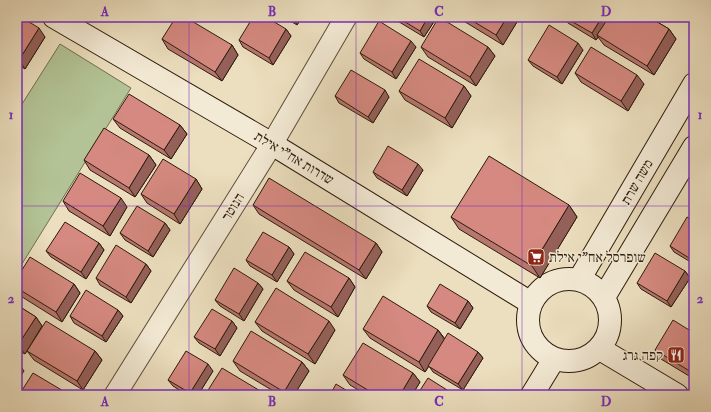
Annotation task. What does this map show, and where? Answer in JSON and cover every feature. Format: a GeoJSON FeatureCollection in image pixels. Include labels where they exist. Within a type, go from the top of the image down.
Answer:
{"type":"FeatureCollection","features":[{"type":"Feature","properties":{"kind":"main road","name":"שדרות אח\"י אילת"},"geometry":{"type":"LineString","coordinates":[[54,17],[272,144],[531,303]]}},
{"type":"Feature","properties":{"kind":"main road","name":"משה שרת"},"geometry":{"type":"LineString","coordinates":[[579,280],[694,84]]}},
{"type":"Feature","properties":{"kind":"main road"},"geometry":{"type":"LineString","coordinates":[[604,297],[694,147]]}},
{"type":"Feature","properties":{"kind":"main road"},"geometry":{"type":"LineString","coordinates":[[565,279],[579,280],[589,284],[604,297],[609,307],[611,318],[610,329],[606,340],[600,349],[588,357],[574,362],[554,359],[540,350],[530,336],[528,320],[531,303],[539,291],[551,283],[565,279]]}},
{"type":"Feature","properties":{"kind":"main road"},"geometry":{"type":"LineString","coordinates":[[600,349],[677,395]]}},
{"type":"Feature","properties":{"kind":"main road"},"geometry":{"type":"LineString","coordinates":[[532,395],[554,359]]}},
{"type":"Feature","properties":{"kind":"street","name":"הנוטר"},"geometry":{"type":"LineString","coordinates":[[115,395],[272,144],[346,17]]}},
{"type":"Feature","properties":{"kind":"green space"},"geometry":{"type":"Polygon","coordinates":[[[60,44],[131,88],[17,272],[17,112],[60,44]]]}},
{"type":"Feature","properties":{"kind":"building"},"geometry":{"type":"Polygon","coordinates":[[[17,17],[21,17],[39,28],[19,60],[17,59],[17,17]]]}},
{"type":"Feature","properties":{"kind":"building"},"geometry":{"type":"Polygon","coordinates":[[[176,17],[185,17],[232,45],[215,72],[162,39],[176,17]]]}},
{"type":"Feature","properties":{"kind":"building"},"geometry":{"type":"Polygon","coordinates":[[[253,17],[266,17],[286,29],[269,58],[239,40],[253,17]]]}},
{"type":"Feature","properties":{"kind":"building"},"geometry":{"type":"Polygon","coordinates":[[[397,17],[428,17],[420,31],[397,17]]]}},
{"type":"Feature","properties":{"kind":"building"},"geometry":{"type":"Polygon","coordinates":[[[439,17],[488,47],[470,77],[421,47],[439,17]]]}},
{"type":"Feature","properties":{"kind":"building"},"geometry":{"type":"Polygon","coordinates":[[[466,17],[507,17],[496,35],[466,17]]]}},
{"type":"Feature","properties":{"kind":"building"},"geometry":{"type":"Polygon","coordinates":[[[564,17],[602,17],[592,33],[564,17]]]}},
{"type":"Feature","properties":{"kind":"building"},"geometry":{"type":"Polygon","coordinates":[[[609,17],[649,17],[669,29],[647,66],[597,35],[609,17]]]}},
{"type":"Feature","properties":{"kind":"building"},"geometry":{"type":"Polygon","coordinates":[[[379,21],[411,41],[392,72],[360,53],[379,21]]]}},
{"type":"Feature","properties":{"kind":"building"},"geometry":{"type":"Polygon","coordinates":[[[549,25],[578,43],[557,77],[528,60],[549,25]]]}},
{"type":"Feature","properties":{"kind":"building"},"geometry":{"type":"Polygon","coordinates":[[[591,47],[637,75],[621,101],[575,73],[591,47]]]}},
{"type":"Feature","properties":{"kind":"building"},"geometry":{"type":"Polygon","coordinates":[[[419,59],[464,86],[445,118],[399,91],[419,59]]]}},
{"type":"Feature","properties":{"kind":"building"},"geometry":{"type":"Polygon","coordinates":[[[351,70],[385,90],[368,117],[335,96],[351,70]]]}},
{"type":"Feature","properties":{"kind":"building"},"geometry":{"type":"Polygon","coordinates":[[[129,94],[180,125],[164,150],[113,119],[129,94]]]}},
{"type":"Feature","properties":{"kind":"building"},"geometry":{"type":"Polygon","coordinates":[[[104,128],[149,155],[129,188],[84,160],[104,128]]]}},
{"type":"Feature","properties":{"kind":"building"},"geometry":{"type":"Polygon","coordinates":[[[388,146],[418,164],[402,190],[373,172],[388,146]]]}},
{"type":"Feature","properties":{"kind":"building"},"geometry":{"type":"Polygon","coordinates":[[[489,156],[569,205],[532,266],[451,217],[489,156]]]}},
{"type":"Feature","properties":{"kind":"building"},"geometry":{"type":"Polygon","coordinates":[[[163,159],[196,179],[174,214],[141,194],[163,159]]]}},
{"type":"Feature","properties":{"kind":"building"},"geometry":{"type":"Polygon","coordinates":[[[80,173],[121,198],[103,226],[63,201],[80,173]]]}},
{"type":"Feature","properties":{"kind":"building"},"geometry":{"type":"Polygon","coordinates":[[[269,178],[376,243],[359,270],[253,205],[269,178]]]}},
{"type":"Feature","properties":{"kind":"building"},"geometry":{"type":"Polygon","coordinates":[[[137,206],[165,223],[148,251],[120,233],[137,206]]]}},
{"type":"Feature","properties":{"kind":"building"},"geometry":{"type":"Polygon","coordinates":[[[687,217],[694,221],[694,261],[670,246],[687,217]]]}},
{"type":"Feature","properties":{"kind":"building"},"geometry":{"type":"Polygon","coordinates":[[[65,222],[99,243],[81,272],[46,251],[65,222]]]}},
{"type":"Feature","properties":{"kind":"building"},"geometry":{"type":"Polygon","coordinates":[[[263,232],[289,247],[272,275],[246,260],[263,232]]]}},
{"type":"Feature","properties":{"kind":"building"},"geometry":{"type":"Polygon","coordinates":[[[116,245],[146,264],[126,297],[96,278],[116,245]]]}},
{"type":"Feature","properties":{"kind":"building"},"geometry":{"type":"Polygon","coordinates":[[[305,252],[349,278],[331,307],[287,281],[305,252]]]}},
{"type":"Feature","properties":{"kind":"building"},"geometry":{"type":"Polygon","coordinates":[[[655,253],[685,271],[667,301],[637,283],[655,253]]]}},
{"type":"Feature","properties":{"kind":"building"},"geometry":{"type":"Polygon","coordinates":[[[30,257],[74,284],[56,312],[17,288],[17,278],[30,257]]]}},
{"type":"Feature","properties":{"kind":"building"},"geometry":{"type":"Polygon","coordinates":[[[234,268],[258,283],[239,314],[215,300],[234,268]]]}},
{"type":"Feature","properties":{"kind":"building"},"geometry":{"type":"Polygon","coordinates":[[[440,284],[468,301],[455,323],[427,306],[440,284]]]}},
{"type":"Feature","properties":{"kind":"building"},"geometry":{"type":"Polygon","coordinates":[[[276,288],[329,321],[308,354],[255,322],[276,288]]]}},
{"type":"Feature","properties":{"kind":"building"},"geometry":{"type":"Polygon","coordinates":[[[86,290],[118,310],[102,336],[70,316],[86,290]]]}},
{"type":"Feature","properties":{"kind":"building"},"geometry":{"type":"Polygon","coordinates":[[[383,296],[438,330],[419,362],[363,329],[383,296]]]}},
{"type":"Feature","properties":{"kind":"building"},"geometry":{"type":"Polygon","coordinates":[[[17,305],[36,317],[18,345],[17,344],[17,305]]]}},
{"type":"Feature","properties":{"kind":"building"},"geometry":{"type":"Polygon","coordinates":[[[212,309],[232,321],[215,349],[194,337],[212,309]]]}},
{"type":"Feature","properties":{"kind":"building"},"geometry":{"type":"Polygon","coordinates":[[[673,320],[694,333],[693,373],[655,350],[673,320]]]}},
{"type":"Feature","properties":{"kind":"building"},"geometry":{"type":"Polygon","coordinates":[[[46,321],[95,351],[77,381],[27,351],[46,321]]]}},
{"type":"Feature","properties":{"kind":"building"},"geometry":{"type":"Polygon","coordinates":[[[251,331],[302,362],[284,392],[233,361],[251,331]]]}},
{"type":"Feature","properties":{"kind":"building"},"geometry":{"type":"Polygon","coordinates":[[[448,333],[478,352],[458,384],[428,366],[448,333]]]}},
{"type":"Feature","properties":{"kind":"building"},"geometry":{"type":"Polygon","coordinates":[[[363,343],[413,373],[400,395],[376,395],[343,375],[363,343]]]}},
{"type":"Feature","properties":{"kind":"building"},"geometry":{"type":"Polygon","coordinates":[[[186,351],[208,364],[190,393],[168,380],[186,351]]]}},
{"type":"Feature","properties":{"kind":"building"},"geometry":{"type":"Polygon","coordinates":[[[222,368],[267,395],[205,395],[222,368]]]}},
{"type":"Feature","properties":{"kind":"building"},"geometry":{"type":"Polygon","coordinates":[[[33,373],[65,392],[64,395],[19,395],[33,373]]]}},
{"type":"Feature","properties":{"kind":"building"},"geometry":{"type":"Polygon","coordinates":[[[428,378],[455,395],[417,395],[428,378]]]}},
{"type":"Feature","properties":{"kind":"building"},"geometry":{"type":"Polygon","coordinates":[[[336,384],[354,395],[330,395],[336,384]]]}},
{"type":"Feature","properties":{"kind":"building"},"geometry":{"type":"Polygon","coordinates":[[[165,391],[172,395],[163,395],[165,391]]]}},
{"type":"Feature","properties":{"kind":"place","name":"שופרסל אח\"י אילת"},"geometry":{"type":"Point","coordinates":[536,257]}},
{"type":"Feature","properties":{"kind":"place","name":"קפה גרג"},"geometry":{"type":"Point","coordinates":[676,355]}}]}
